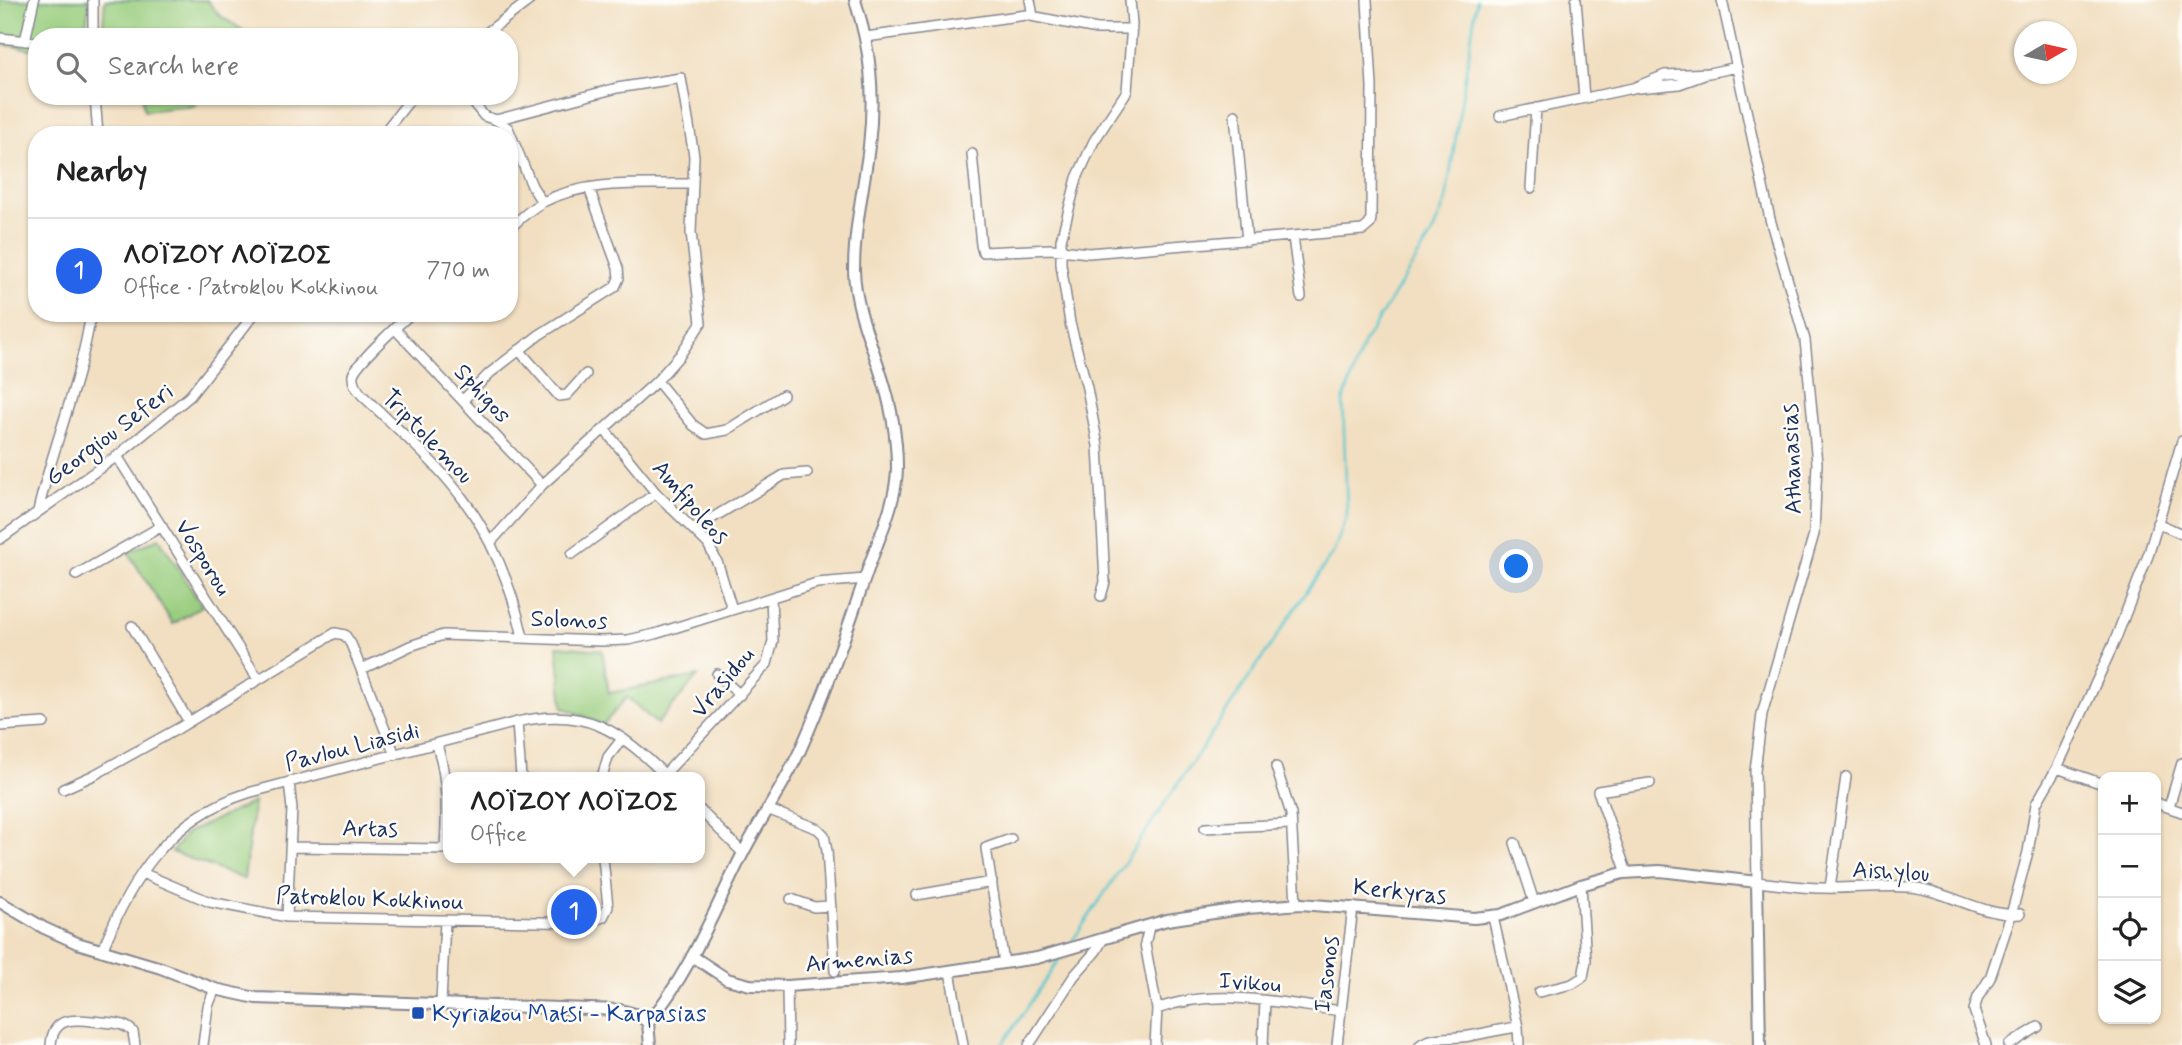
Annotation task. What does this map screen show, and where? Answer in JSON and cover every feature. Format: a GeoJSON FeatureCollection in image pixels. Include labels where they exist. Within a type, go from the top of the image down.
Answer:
{"type":"FeatureCollection","features":[{"type":"Feature","properties":{"kind":"street"},"geometry":{"type":"LineString","coordinates":[[25,41],[34,0]]}},
{"type":"Feature","properties":{"kind":"street"},"geometry":{"type":"LineString","coordinates":[[93,0],[93,28]]}},
{"type":"Feature","properties":{"kind":"street"},"geometry":{"type":"LineString","coordinates":[[493,28],[530,0]]}},
{"type":"Feature","properties":{"kind":"street"},"geometry":{"type":"LineString","coordinates":[[648,1023],[670,997],[743,853],[787,777],[802,745],[890,505],[897,469],[889,402],[859,310],[855,289],[855,244],[872,105],[872,80],[866,37],[855,0]]}},
{"type":"Feature","properties":{"kind":"street"},"geometry":{"type":"LineString","coordinates":[[1030,0],[1032,16]]}},
{"type":"Feature","properties":{"kind":"street"},"geometry":{"type":"LineString","coordinates":[[1101,596],[1105,582],[1098,446],[1087,388],[1070,323],[1061,240],[1077,178],[1094,141],[1126,91],[1132,29],[1130,0]]}},
{"type":"Feature","properties":{"kind":"street"},"geometry":{"type":"LineString","coordinates":[[972,153],[983,252],[1061,250],[1089,253],[1293,237],[1367,228],[1370,224],[1372,86],[1367,0]]}},
{"type":"Feature","properties":{"kind":"street"},"geometry":{"type":"LineString","coordinates":[[1576,0],[1584,98]]}},
{"type":"Feature","properties":{"kind":"street","name":"Athanasias"},"geometry":{"type":"LineString","coordinates":[[1722,0],[1770,219],[1805,340],[1817,463],[1814,534],[1762,714],[1755,771],[1760,1045]]}},
{"type":"Feature","properties":{"kind":"street"},"geometry":{"type":"LineString","coordinates":[[866,37],[1026,15],[1097,29],[1132,29]]}},
{"type":"Feature","properties":{"kind":"street"},"geometry":{"type":"LineString","coordinates":[[0,38],[28,41]]}},
{"type":"Feature","properties":{"kind":"street"},"geometry":{"type":"LineString","coordinates":[[1500,116],[1633,88],[1665,75],[1709,73],[1737,67]]}},
{"type":"Feature","properties":{"kind":"street"},"geometry":{"type":"LineString","coordinates":[[490,543],[542,485],[657,381],[680,355],[701,323],[691,232],[694,156],[681,78],[617,88],[496,120]]}},
{"type":"Feature","properties":{"kind":"street"},"geometry":{"type":"LineString","coordinates":[[95,105],[97,126]]}},
{"type":"Feature","properties":{"kind":"street"},"geometry":{"type":"LineString","coordinates":[[389,126],[407,105]]}},
{"type":"Feature","properties":{"kind":"street"},"geometry":{"type":"LineString","coordinates":[[475,105],[484,116],[505,126]]}},
{"type":"Feature","properties":{"kind":"street"},"geometry":{"type":"LineString","coordinates":[[1531,188],[1536,108]]}},
{"type":"Feature","properties":{"kind":"street"},"geometry":{"type":"LineString","coordinates":[[1235,115],[1247,241]]}},
{"type":"Feature","properties":{"kind":"street"},"geometry":{"type":"LineString","coordinates":[[518,150],[542,202]]}},
{"type":"Feature","properties":{"kind":"street"},"geometry":{"type":"LineString","coordinates":[[518,222],[542,202],[589,188],[693,184]]}},
{"type":"Feature","properties":{"kind":"street"},"geometry":{"type":"LineString","coordinates":[[463,400],[490,373],[519,350],[557,322],[609,293],[617,283],[618,268],[589,188]]}},
{"type":"Feature","properties":{"kind":"street"},"geometry":{"type":"LineString","coordinates":[[1293,237],[1301,297]]}},
{"type":"Feature","properties":{"kind":"street"},"geometry":{"type":"LineString","coordinates":[[38,512],[86,350],[90,322]]}},
{"type":"Feature","properties":{"kind":"street","name":"Georgiou Seferi"},"geometry":{"type":"LineString","coordinates":[[0,539],[117,456],[190,396],[248,322]]}},
{"type":"Feature","properties":{"kind":"street"},"geometry":{"type":"LineString","coordinates":[[395,329],[402,322]]}},
{"type":"Feature","properties":{"kind":"street","name":"Triptolemou"},"geometry":{"type":"LineString","coordinates":[[395,329],[360,363],[353,378],[355,387],[460,494],[490,543],[523,637]]}},
{"type":"Feature","properties":{"kind":"street","name":"Sphigos"},"geometry":{"type":"LineString","coordinates":[[395,329],[542,485]]}},
{"type":"Feature","properties":{"kind":"street"},"geometry":{"type":"LineString","coordinates":[[519,350],[559,396],[567,395],[586,374]]}},
{"type":"Feature","properties":{"kind":"street"},"geometry":{"type":"LineString","coordinates":[[657,381],[693,425],[706,433],[727,430],[783,395]]}},
{"type":"Feature","properties":{"kind":"street","name":"Amfipoleos"},"geometry":{"type":"LineString","coordinates":[[604,429],[656,494],[694,529],[713,554],[732,609]]}},
{"type":"Feature","properties":{"kind":"street"},"geometry":{"type":"LineString","coordinates":[[1986,1045],[1974,1010],[1978,997],[1990,978],[2015,914],[2036,804],[2057,768],[2114,643],[2149,553],[2182,441]]}},
{"type":"Feature","properties":{"kind":"street","name":"Vosporou"},"geometry":{"type":"LineString","coordinates":[[117,456],[258,679]]}},
{"type":"Feature","properties":{"kind":"street"},"geometry":{"type":"LineString","coordinates":[[694,529],[784,475],[807,473]]}},
{"type":"Feature","properties":{"kind":"street"},"geometry":{"type":"LineString","coordinates":[[572,554],[656,494]]}},
{"type":"Feature","properties":{"kind":"street"},"geometry":{"type":"LineString","coordinates":[[2157,523],[2182,534]]}},
{"type":"Feature","properties":{"kind":"street"},"geometry":{"type":"LineString","coordinates":[[76,575],[162,526]]}},
{"type":"Feature","properties":{"kind":"street","name":"Solonos"},"geometry":{"type":"LineString","coordinates":[[362,669],[410,646],[443,635],[628,640],[817,583],[864,579]]}},
{"type":"Feature","properties":{"kind":"street","name":"Vrasidou"},"geometry":{"type":"LineString","coordinates":[[670,772],[763,671],[771,657],[771,598]]}},
{"type":"Feature","properties":{"kind":"street"},"geometry":{"type":"LineString","coordinates":[[132,626],[190,722]]}},
{"type":"Feature","properties":{"kind":"street"},"geometry":{"type":"LineString","coordinates":[[62,789],[94,775],[190,722],[335,633],[345,635],[348,639],[395,755]]}},
{"type":"Feature","properties":{"kind":"street"},"geometry":{"type":"LineString","coordinates":[[717,674],[740,695]]}},
{"type":"Feature","properties":{"kind":"street","name":"Pavlou Liasidi"},"geometry":{"type":"LineString","coordinates":[[102,951],[118,912],[142,873],[170,840],[206,810],[232,798],[543,716],[569,716],[602,727],[622,738],[661,772]]}},
{"type":"Feature","properties":{"kind":"street"},"geometry":{"type":"LineString","coordinates":[[517,722],[521,772]]}},
{"type":"Feature","properties":{"kind":"street"},"geometry":{"type":"LineString","coordinates":[[0,726],[44,723]]}},
{"type":"Feature","properties":{"kind":"street"},"geometry":{"type":"LineString","coordinates":[[604,772],[608,757],[622,738]]}},
{"type":"Feature","properties":{"kind":"street"},"geometry":{"type":"LineString","coordinates":[[437,744],[444,772]]}},
{"type":"Feature","properties":{"kind":"street"},"geometry":{"type":"LineString","coordinates":[[2169,807],[2182,763]]}},
{"type":"Feature","properties":{"kind":"street"},"geometry":{"type":"LineString","coordinates":[[1276,767],[1290,814],[1296,904]]}},
{"type":"Feature","properties":{"kind":"street"},"geometry":{"type":"LineString","coordinates":[[2057,768],[2098,782]]}},
{"type":"Feature","properties":{"kind":"street"},"geometry":{"type":"LineString","coordinates":[[1830,888],[1846,777]]}},
{"type":"Feature","properties":{"kind":"street"},"geometry":{"type":"LineString","coordinates":[[287,917],[292,799],[289,782]]}},
{"type":"Feature","properties":{"kind":"street"},"geometry":{"type":"LineString","coordinates":[[1627,873],[1598,791],[1650,783]]}},
{"type":"Feature","properties":{"kind":"street"},"geometry":{"type":"LineString","coordinates":[[2161,805],[2182,812]]}},
{"type":"Feature","properties":{"kind":"street"},"geometry":{"type":"LineString","coordinates":[[767,809],[814,827],[824,835],[835,971]]}},
{"type":"Feature","properties":{"kind":"street"},"geometry":{"type":"LineString","coordinates":[[705,815],[743,853]]}},
{"type":"Feature","properties":{"kind":"street"},"geometry":{"type":"LineString","coordinates":[[1205,828],[1291,824]]}},
{"type":"Feature","properties":{"kind":"street"},"geometry":{"type":"LineString","coordinates":[[1004,962],[986,848],[1011,839]]}},
{"type":"Feature","properties":{"kind":"street"},"geometry":{"type":"LineString","coordinates":[[1515,843],[1534,902]]}},
{"type":"Feature","properties":{"kind":"street","name":"Artas"},"geometry":{"type":"LineString","coordinates":[[291,847],[443,849]]}},
{"type":"Feature","properties":{"kind":"street","name":"Patroklou Kokkinou"},"geometry":{"type":"LineString","coordinates":[[142,873],[210,902],[287,917],[587,923],[603,917],[608,901],[604,863]]}},
{"type":"Feature","properties":{"kind":"street","name":"Kerkyras"},"geometry":{"type":"LineString","coordinates":[[1037,958],[1194,915],[1296,904],[1455,918],[1493,917],[1580,885],[1627,873],[1660,871],[1757,882]]}},
{"type":"Feature","properties":{"kind":"street"},"geometry":{"type":"LineString","coordinates":[[917,895],[992,882]]}},
{"type":"Feature","properties":{"kind":"street","name":"Aishylou"},"geometry":{"type":"LineString","coordinates":[[1757,882],[1830,888],[1910,887],[2015,914]]}},
{"type":"Feature","properties":{"kind":"street"},"geometry":{"type":"LineString","coordinates":[[1539,992],[1572,984],[1583,977],[1586,961],[1580,885]]}},
{"type":"Feature","properties":{"kind":"street"},"geometry":{"type":"LineString","coordinates":[[791,899],[814,907],[830,906]]}},
{"type":"Feature","properties":{"kind":"street"},"geometry":{"type":"LineString","coordinates":[[0,902],[61,937],[161,968],[215,989],[270,1000],[441,1003],[628,1011],[639,1015],[648,1023],[650,1045]]}},
{"type":"Feature","properties":{"kind":"street","name":"Iasonos"},"geometry":{"type":"LineString","coordinates":[[1337,1045],[1353,907]]}},
{"type":"Feature","properties":{"kind":"street"},"geometry":{"type":"LineString","coordinates":[[1493,917],[1518,1027],[1519,1045]]}},
{"type":"Feature","properties":{"kind":"street"},"geometry":{"type":"LineString","coordinates":[[441,1003],[445,921]]}},
{"type":"Feature","properties":{"kind":"street"},"geometry":{"type":"LineString","coordinates":[[1149,927],[1145,944],[1157,1009],[1155,1045]]}},
{"type":"Feature","properties":{"kind":"street"},"geometry":{"type":"LineString","coordinates":[[1029,1045],[1074,976],[1096,951],[1099,940]]}},
{"type":"Feature","properties":{"kind":"street","name":"Armenias"},"geometry":{"type":"LineString","coordinates":[[692,956],[715,972],[738,983],[762,986],[901,978],[1037,958]]}},
{"type":"Feature","properties":{"kind":"street"},"geometry":{"type":"LineString","coordinates":[[950,971],[963,1045]]}},
{"type":"Feature","properties":{"kind":"street"},"geometry":{"type":"LineString","coordinates":[[787,986],[788,1045]]}},
{"type":"Feature","properties":{"kind":"street"},"geometry":{"type":"LineString","coordinates":[[203,1045],[206,1015],[215,989]]}},
{"type":"Feature","properties":{"kind":"street","name":"Ivikou"},"geometry":{"type":"LineString","coordinates":[[1157,1009],[1200,999],[1265,1002],[1341,1011]]}},
{"type":"Feature","properties":{"kind":"street"},"geometry":{"type":"LineString","coordinates":[[1263,1045],[1265,1002]]}},
{"type":"Feature","properties":{"kind":"street"},"geometry":{"type":"LineString","coordinates":[[51,1045],[56,1028],[64,1022],[76,1019],[125,1025],[133,1032],[135,1045]]}},
{"type":"Feature","properties":{"kind":"street"},"geometry":{"type":"LineString","coordinates":[[1420,1045],[1429,1040],[1518,1027]]}},
{"type":"Feature","properties":{"kind":"street"},"geometry":{"type":"LineString","coordinates":[[2009,1045],[2038,1027]]}},
{"type":"Feature","properties":{"kind":"green space"},"geometry":{"type":"Polygon","coordinates":[[[0,0],[90,0],[85,28],[28,28],[28,49],[0,44],[0,0]]]}},
{"type":"Feature","properties":{"kind":"green space"},"geometry":{"type":"Polygon","coordinates":[[[105,0],[207,0],[219,15],[240,28],[103,28],[105,0]]]}},
{"type":"Feature","properties":{"kind":"green space"},"geometry":{"type":"Polygon","coordinates":[[[143,105],[195,105],[194,106],[144,111],[143,105]]]}},
{"type":"Feature","properties":{"kind":"green space"},"geometry":{"type":"Polygon","coordinates":[[[159,538],[202,606],[173,624],[128,552],[159,538]]]}},
{"type":"Feature","properties":{"kind":"green space"},"geometry":{"type":"Polygon","coordinates":[[[557,646],[602,650],[609,693],[698,676],[657,724],[627,697],[603,725],[563,707],[557,646]]]}},
{"type":"Feature","properties":{"kind":"green space"},"geometry":{"type":"Polygon","coordinates":[[[254,802],[244,879],[172,852],[186,833],[254,802]]]}},
{"type":"Feature","properties":{"kind":"waterway"},"geometry":{"type":"LineString","coordinates":[[1071,943],[1334,551],[1347,515],[1343,402],[1364,342],[1432,234],[1446,200],[1477,0]]}},
{"type":"Feature","properties":{"kind":"waterway"},"geometry":{"type":"LineString","coordinates":[[1002,1045],[1063,954]]}},
{"type":"Feature","properties":{"kind":"place","name":"ΛΟΪΖΟΥ ΛΟΪΖΟΣ"},"geometry":{"type":"Point","coordinates":[574,912]}},
{"type":"Feature","properties":{"kind":"place","name":"Kyriakou Matsi - Karpasias"},"geometry":{"type":"Point","coordinates":[418,1013]}}]}
